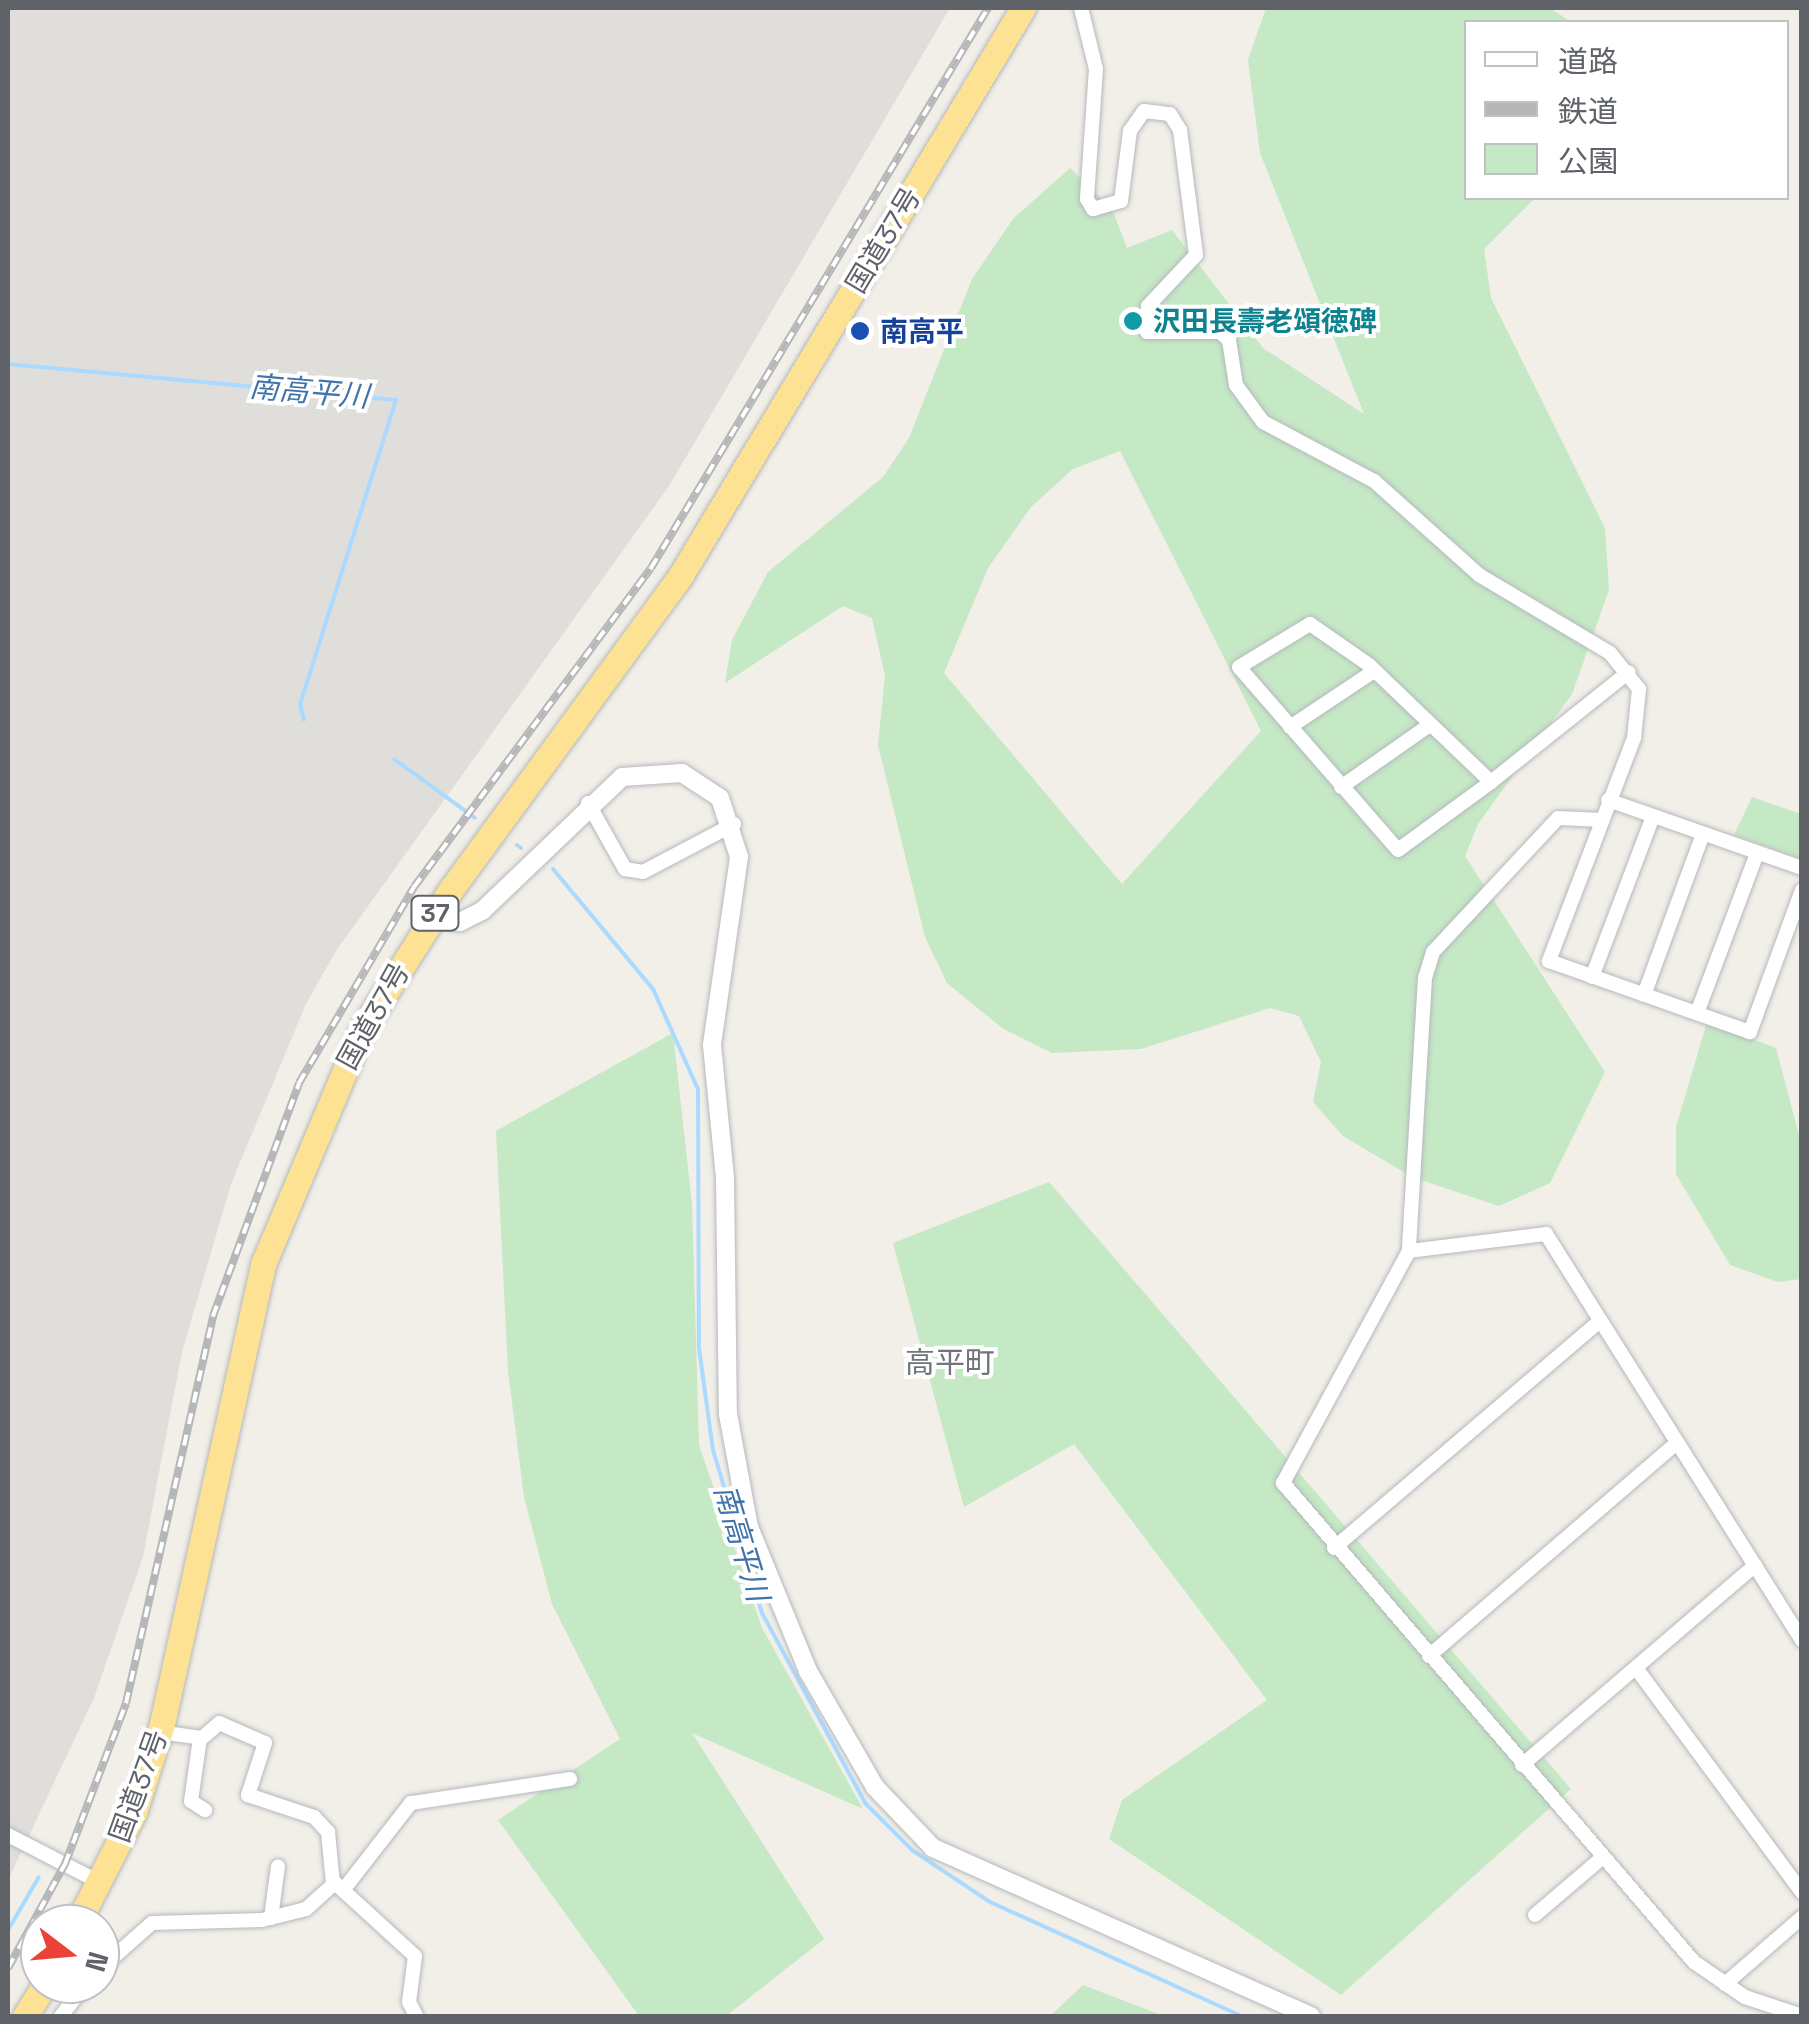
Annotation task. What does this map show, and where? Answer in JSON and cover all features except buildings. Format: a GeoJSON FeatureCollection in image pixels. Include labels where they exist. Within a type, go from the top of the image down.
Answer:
{"type":"FeatureCollection","features":[{"type":"Feature","properties":{"kind":"highway","name":"国道37号"},"geometry":{"type":"LineString","coordinates":[[87,1904],[159,1732],[264,1262],[363,1028],[432,917],[681,575],[1022,8]]}},
{"type":"Feature","properties":{"kind":"street"},"geometry":{"type":"LineString","coordinates":[[1081,8],[1096,69],[1087,199],[1093,209],[1121,201],[1130,131],[1144,111],[1170,114],[1180,130],[1196,255],[1148,306],[1147,332],[1220,332],[1229,340],[1236,385],[1264,422],[1374,481],[1479,576],[1629,672],[1639,709],[1549,961],[1750,1032],[1802,890]]}},
{"type":"Feature","properties":{"kind":"street"},"geometry":{"type":"LineString","coordinates":[[1490,782],[1374,671],[1310,624],[1239,667],[1398,850],[1490,782],[1629,672]]}},
{"type":"Feature","properties":{"kind":"street"},"geometry":{"type":"LineString","coordinates":[[1290,727],[1374,671]]}},
{"type":"Feature","properties":{"kind":"street"},"geometry":{"type":"LineString","coordinates":[[1341,787],[1428,726]]}},
{"type":"Feature","properties":{"kind":"street"},"geometry":{"type":"LineString","coordinates":[[432,917],[460,922],[482,911],[588,803],[622,777],[663,769],[713,790],[734,824],[737,889],[712,1045],[726,1178],[728,1414],[749,1527],[808,1671],[876,1787],[933,1848],[1312,2016]]}},
{"type":"Feature","properties":{"kind":"street"},"geometry":{"type":"LineString","coordinates":[[1608,800],[1802,868]]}},
{"type":"Feature","properties":{"kind":"street"},"geometry":{"type":"LineString","coordinates":[[588,803],[625,868],[643,872],[734,824]]}},
{"type":"Feature","properties":{"kind":"street"},"geometry":{"type":"LineString","coordinates":[[1592,976],[1653,816]]}},
{"type":"Feature","properties":{"kind":"street"},"geometry":{"type":"LineString","coordinates":[[1602,820],[1558,818],[1433,952],[1424,978],[1410,1251],[1282,1484],[1694,1962],[1725,1984],[1802,2016]]}},
{"type":"Feature","properties":{"kind":"street"},"geometry":{"type":"LineString","coordinates":[[1644,995],[1703,834]]}},
{"type":"Feature","properties":{"kind":"street"},"geometry":{"type":"LineString","coordinates":[[1698,1014],[1757,853]]}},
{"type":"Feature","properties":{"kind":"street"},"geometry":{"type":"LineString","coordinates":[[1410,1251],[1546,1234],[1802,1640]]}},
{"type":"Feature","properties":{"kind":"street"},"geometry":{"type":"LineString","coordinates":[[1334,1548],[1600,1322]]}},
{"type":"Feature","properties":{"kind":"street"},"geometry":{"type":"LineString","coordinates":[[1429,1656],[1677,1443]]}},
{"type":"Feature","properties":{"kind":"street"},"geometry":{"type":"LineString","coordinates":[[1522,1765],[1754,1565]]}},
{"type":"Feature","properties":{"kind":"street"},"geometry":{"type":"LineString","coordinates":[[1636,1668],[1802,1892]]}},
{"type":"Feature","properties":{"kind":"street"},"geometry":{"type":"LineString","coordinates":[[205,1810],[192,1802],[200,1738],[219,1723],[265,1742],[248,1795],[314,1816],[328,1832],[338,1886],[415,1956],[409,2002],[416,2016]]}},
{"type":"Feature","properties":{"kind":"street"},"geometry":{"type":"LineString","coordinates":[[159,1732],[200,1738]]}},
{"type":"Feature","properties":{"kind":"street"},"geometry":{"type":"LineString","coordinates":[[120,1952],[152,1924],[271,1918],[306,1909],[338,1886],[410,1804],[570,1779]]}},
{"type":"Feature","properties":{"kind":"street"},"geometry":{"type":"LineString","coordinates":[[8,1835],[99,1882]]}},
{"type":"Feature","properties":{"kind":"street"},"geometry":{"type":"LineString","coordinates":[[1535,1915],[1603,1857]]}},
{"type":"Feature","properties":{"kind":"street"},"geometry":{"type":"LineString","coordinates":[[271,1918],[278,1866]]}},
{"type":"Feature","properties":{"kind":"street"},"geometry":{"type":"LineString","coordinates":[[1725,1984],[1802,1916]]}},
{"type":"Feature","properties":{"kind":"shaded area"},"geometry":{"type":"Polygon","coordinates":[[[8,8],[950,8],[669,486],[336,951],[306,1004],[231,1184],[182,1352],[143,1557],[94,1698],[8,1880],[8,8]]]}},
{"type":"Feature","properties":{"kind":"green space"},"geometry":{"type":"Polygon","coordinates":[[[1266,8],[1550,8],[1568,20],[1464,20],[1464,200],[1533,200],[1484,249],[1491,298],[1605,528],[1609,590],[1572,694],[1478,824],[1465,856],[1605,1072],[1550,1183],[1499,1206],[1412,1177],[1343,1136],[1313,1102],[1321,1062],[1299,1016],[1270,1008],[1141,1049],[1052,1053],[1002,1028],[947,983],[925,937],[878,745],[885,676],[872,618],[843,606],[725,683],[732,640],[768,572],[883,477],[909,438],[972,279],[1013,219],[1070,168],[1112,209],[1127,248],[1172,230],[1263,348],[1364,414],[1260,153],[1248,60],[1266,8]],[[1120,451],[1073,469],[1031,507],[988,568],[944,673],[1122,884],[1261,731],[1120,451]]]}},
{"type":"Feature","properties":{"kind":"green space"},"geometry":{"type":"Polygon","coordinates":[[[1752,797],[1801,814],[1801,859],[1734,835],[1752,797]]]}},
{"type":"Feature","properties":{"kind":"green space"},"geometry":{"type":"Polygon","coordinates":[[[1707,1022],[1776,1048],[1801,1143],[1801,1279],[1778,1282],[1730,1265],[1676,1174],[1676,1127],[1707,1022]]]}},
{"type":"Feature","properties":{"kind":"green space"},"geometry":{"type":"Polygon","coordinates":[[[673,1033],[692,1204],[699,1445],[762,1628],[863,1809],[692,1733],[824,1939],[726,2016],[639,2016],[498,1820],[620,1739],[552,1604],[524,1497],[508,1371],[496,1131],[673,1033]]]}},
{"type":"Feature","properties":{"kind":"green space"},"geometry":{"type":"Polygon","coordinates":[[[1049,1182],[1571,1789],[1341,1995],[1109,1839],[1122,1800],[1267,1700],[1074,1444],[964,1507],[893,1243],[1049,1182]]]}},
{"type":"Feature","properties":{"kind":"green space"},"geometry":{"type":"Polygon","coordinates":[[[1083,1985],[1164,2016],[1050,2016],[1083,1985]]]}},
{"type":"Feature","properties":{"kind":"waterway","name":"南高平川"},"geometry":{"type":"LineString","coordinates":[[8,364],[396,400],[300,704],[304,720]]}},
{"type":"Feature","properties":{"kind":"waterway","name":"南高平川"},"geometry":{"type":"LineString","coordinates":[[394,759],[475,818]]}},
{"type":"Feature","properties":{"kind":"waterway","name":"南高平川"},"geometry":{"type":"LineString","coordinates":[[517,845],[521,848]]}},
{"type":"Feature","properties":{"kind":"waterway","name":"南高平川"},"geometry":{"type":"LineString","coordinates":[[553,869],[653,989],[698,1089],[699,1348],[713,1450],[762,1613],[865,1803],[912,1850],[990,1902],[1241,2016]]}},
{"type":"Feature","properties":{"kind":"waterway"},"geometry":{"type":"LineString","coordinates":[[8,1930],[39,1877]]}},
{"type":"Feature","properties":{"kind":"railway"},"geometry":{"type":"LineString","coordinates":[[8,1968],[65,1864],[126,1703],[213,1316],[299,1083],[414,887],[651,568],[988,8]]}},
{"type":"Feature","properties":{"kind":"place","name":"沢田長壽老頌徳碑"},"geometry":{"type":"Point","coordinates":[1133,321]}},
{"type":"Feature","properties":{"kind":"place","name":"南高平"},"geometry":{"type":"Point","coordinates":[860,331]}},
{"type":"Feature","properties":{"kind":"district","name":"高平町"},"geometry":{"type":"Point","coordinates":[950,1363]}}]}
